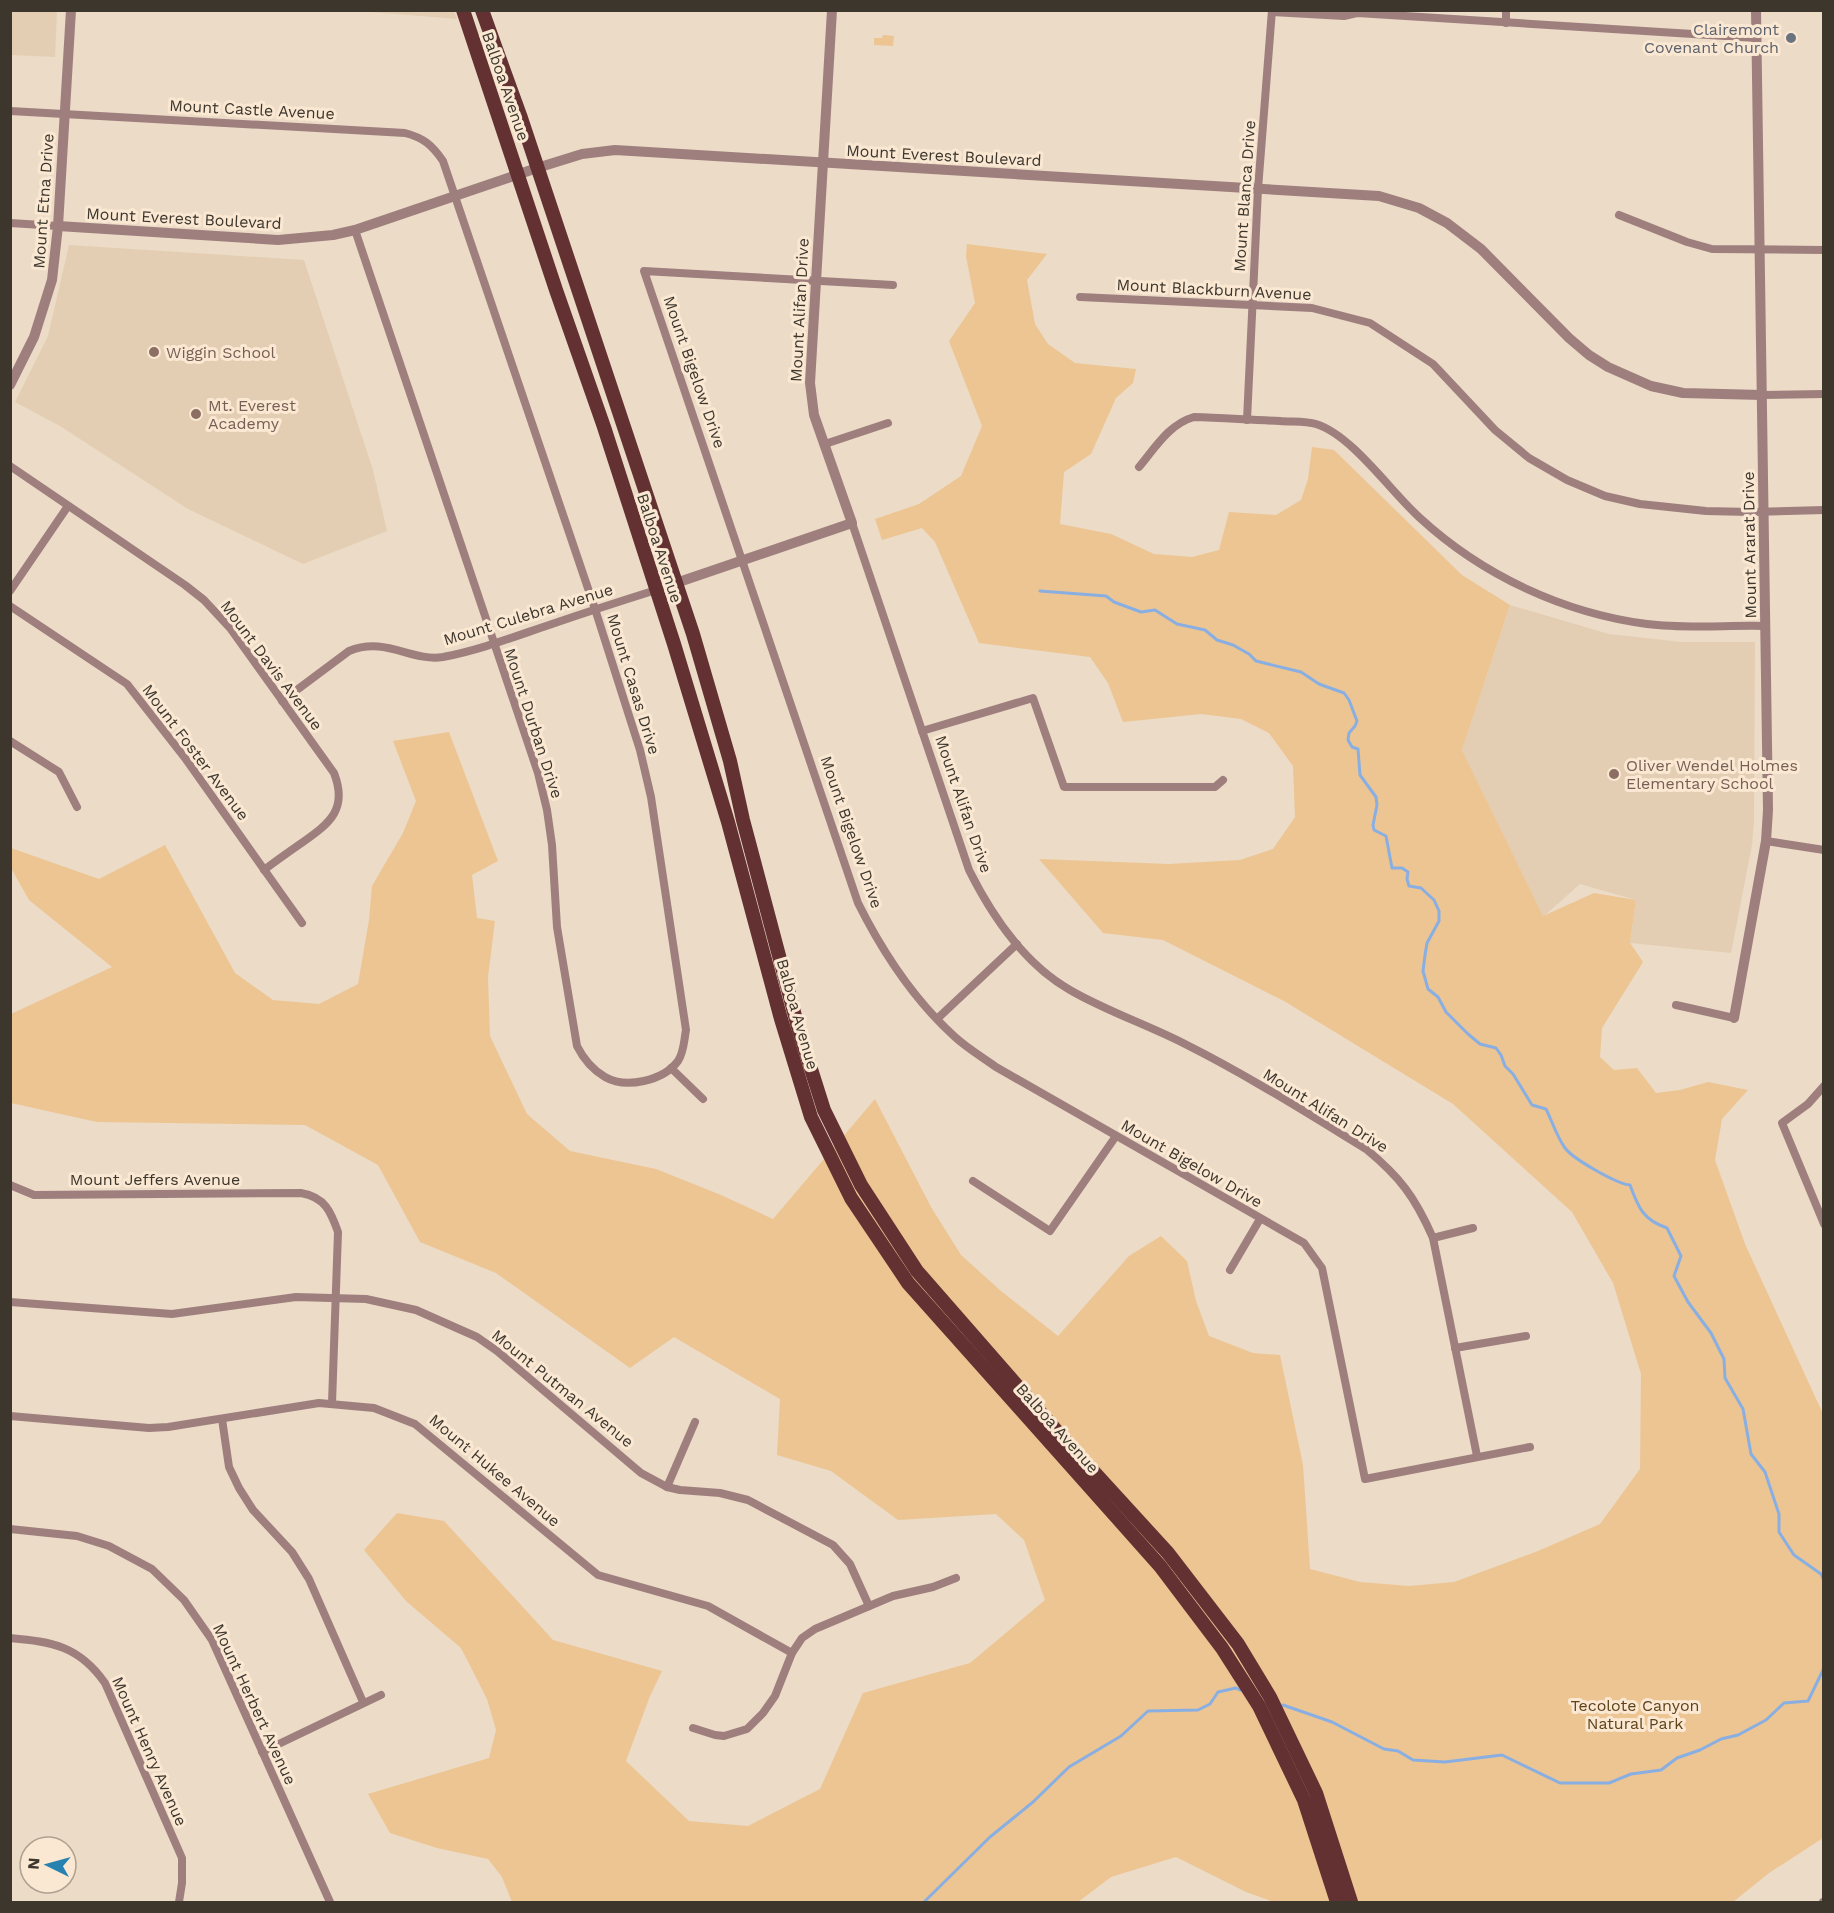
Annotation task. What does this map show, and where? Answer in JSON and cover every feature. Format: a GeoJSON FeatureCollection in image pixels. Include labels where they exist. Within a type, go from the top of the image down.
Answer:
{"type":"FeatureCollection","features":[{"type":"Feature","properties":{"kind":"main road","name":"Balboa Avenue"},"geometry":{"type":"LineString","coordinates":[[463,10],[656,590],[728,822],[781,1018],[811,1117],[834,1167],[851,1198],[908,1283],[1160,1566],[1222,1648],[1259,1706],[1304,1800],[1337,1902]]}},
{"type":"Feature","properties":{"kind":"main road","name":"Balboa Avenue"},"geometry":{"type":"LineString","coordinates":[[482,10],[693,634],[730,761],[743,820],[800,1031],[824,1110],[861,1185],[917,1271],[1062,1437],[1168,1553],[1238,1644],[1270,1697],[1316,1793],[1351,1902]]}},
{"type":"Feature","properties":{"kind":"main road"},"geometry":{"type":"LineString","coordinates":[[646,560],[660,576],[676,583]]}},
{"type":"Feature","properties":{"kind":"main road"},"geometry":{"type":"LineString","coordinates":[[656,590],[666,594],[675,604],[693,634]]}},
{"type":"Feature","properties":{"kind":"street","name":"Mount Etna Drive"},"geometry":{"type":"LineString","coordinates":[[10,385],[34,337],[52,280],[58,226],[71,10]]}},
{"type":"Feature","properties":{"kind":"street","name":"Mount Alifan Drive"},"geometry":{"type":"LineString","coordinates":[[832,10],[810,382],[814,415],[969,870],[1003,927],[1041,970],[1070,990],[1186,1044],[1283,1099],[1366,1149],[1390,1169],[1407,1189],[1421,1211],[1433,1238],[1477,1456]]}},
{"type":"Feature","properties":{"kind":"street"},"geometry":{"type":"LineString","coordinates":[[1506,10],[1506,23]]}},
{"type":"Feature","properties":{"kind":"street","name":"Mount Ararat Drive"},"geometry":{"type":"LineString","coordinates":[[1676,1005],[1734,1018],[1766,841],[1768,810],[1756,10]]}},
{"type":"Feature","properties":{"kind":"street"},"geometry":{"type":"LineString","coordinates":[[1272,11],[1344,16],[1357,13],[1394,13],[1506,23],[1757,38]]}},
{"type":"Feature","properties":{"kind":"street","name":"Mount Blanca Drive"},"geometry":{"type":"LineString","coordinates":[[1247,420],[1258,189],[1272,11]]}},
{"type":"Feature","properties":{"kind":"street","name":"Mount Castle Avenue"},"geometry":{"type":"LineString","coordinates":[[10,111],[405,133],[420,137],[433,146],[442,161],[454,196]]}},
{"type":"Feature","properties":{"kind":"street","name":"Mount Everest Boulevard"},"geometry":{"type":"LineString","coordinates":[[10,223],[278,240],[333,235],[355,230],[582,154],[615,150],[1379,196],[1419,208],[1447,223],[1481,249],[1569,338],[1608,368],[1652,386],[1683,393],[1824,394]]}},
{"type":"Feature","properties":{"kind":"street","name":"Mount Casas Drive"},"geometry":{"type":"LineString","coordinates":[[454,196],[595,609],[640,750],[651,797],[686,1030],[683,1050],[671,1068]]}},
{"type":"Feature","properties":{"kind":"street"},"geometry":{"type":"LineString","coordinates":[[1619,215],[1687,242],[1712,249],[1824,250]]}},
{"type":"Feature","properties":{"kind":"street","name":"Mount Durban Drive"},"geometry":{"type":"LineString","coordinates":[[355,230],[538,773],[547,810],[552,845],[557,927],[577,1046],[584,1059],[605,1077],[618,1081],[647,1082],[661,1076],[671,1068]]}},
{"type":"Feature","properties":{"kind":"street","name":"Mount Bigelow Drive"},"geometry":{"type":"LineString","coordinates":[[815,280],[644,271],[744,560],[858,903],[873,933],[891,963],[937,1019],[956,1038],[996,1067],[1304,1243],[1322,1268],[1365,1479],[1477,1456]]}},
{"type":"Feature","properties":{"kind":"street"},"geometry":{"type":"LineString","coordinates":[[815,280],[893,285]]}},
{"type":"Feature","properties":{"kind":"street","name":"Mount Blackburn Avenue"},"geometry":{"type":"LineString","coordinates":[[1080,297],[1252,307],[1312,308],[1370,323],[1433,364],[1495,430],[1529,458],[1566,480],[1596,492],[1640,504],[1706,511],[1824,510]]}},
{"type":"Feature","properties":{"kind":"street"},"geometry":{"type":"LineString","coordinates":[[1139,466],[1172,429],[1186,419],[1194,417],[1315,423],[1340,435],[1429,525],[1467,555],[1517,584],[1548,598],[1594,614],[1647,624],[1765,626]]}},
{"type":"Feature","properties":{"kind":"street"},"geometry":{"type":"LineString","coordinates":[[825,444],[888,423]]}},
{"type":"Feature","properties":{"kind":"street","name":"Mount Davis Avenue"},"geometry":{"type":"LineString","coordinates":[[10,466],[204,600],[230,628],[334,773],[339,785],[335,814],[326,826],[264,870]]}},
{"type":"Feature","properties":{"kind":"street"},"geometry":{"type":"LineString","coordinates":[[10,591],[68,507]]}},
{"type":"Feature","properties":{"kind":"street"},"geometry":{"type":"LineString","coordinates":[[676,583],[852,523]]}},
{"type":"Feature","properties":{"kind":"street","name":"Mount Culebra Avenue"},"geometry":{"type":"LineString","coordinates":[[282,701],[349,651],[357,648],[386,646],[418,655],[440,657],[493,644],[656,590]]}},
{"type":"Feature","properties":{"kind":"street","name":"Mount Foster Avenue"},"geometry":{"type":"LineString","coordinates":[[10,606],[126,684],[185,758],[302,923]]}},
{"type":"Feature","properties":{"kind":"street"},"geometry":{"type":"LineString","coordinates":[[922,731],[1033,699],[1064,787],[1215,787],[1223,780]]}},
{"type":"Feature","properties":{"kind":"street"},"geometry":{"type":"LineString","coordinates":[[10,741],[59,772],[77,807]]}},
{"type":"Feature","properties":{"kind":"street"},"geometry":{"type":"LineString","coordinates":[[1766,841],[1824,850]]}},
{"type":"Feature","properties":{"kind":"street"},"geometry":{"type":"LineString","coordinates":[[937,1019],[1017,944]]}},
{"type":"Feature","properties":{"kind":"street"},"geometry":{"type":"LineString","coordinates":[[671,1068],[703,1099]]}},
{"type":"Feature","properties":{"kind":"street"},"geometry":{"type":"LineString","coordinates":[[1823,1220],[1782,1123],[1808,1104],[1824,1086]]}},
{"type":"Feature","properties":{"kind":"street"},"geometry":{"type":"LineString","coordinates":[[973,1181],[1050,1231],[1116,1136]]}},
{"type":"Feature","properties":{"kind":"street","name":"Mount Jeffers Avenue"},"geometry":{"type":"LineString","coordinates":[[10,1185],[34,1195],[302,1193],[314,1196],[331,1212],[338,1232],[336,1298]]}},
{"type":"Feature","properties":{"kind":"street"},"geometry":{"type":"LineString","coordinates":[[1230,1270],[1260,1219]]}},
{"type":"Feature","properties":{"kind":"street"},"geometry":{"type":"LineString","coordinates":[[1433,1238],[1473,1228]]}},
{"type":"Feature","properties":{"kind":"street","name":"Mount Putman Avenue"},"geometry":{"type":"LineString","coordinates":[[10,1302],[172,1314],[296,1298],[336,1298],[366,1299],[416,1310],[477,1337],[497,1351],[641,1473],[668,1487],[720,1493],[748,1500],[833,1545],[850,1564],[869,1606]]}},
{"type":"Feature","properties":{"kind":"street"},"geometry":{"type":"LineString","coordinates":[[332,1403],[336,1298]]}},
{"type":"Feature","properties":{"kind":"street"},"geometry":{"type":"LineString","coordinates":[[1455,1348],[1526,1336]]}},
{"type":"Feature","properties":{"kind":"street","name":"Mount Hukee Avenue"},"geometry":{"type":"LineString","coordinates":[[10,1416],[149,1428],[319,1403],[374,1408],[415,1424],[598,1575],[708,1606],[792,1653]]}},
{"type":"Feature","properties":{"kind":"street"},"geometry":{"type":"LineString","coordinates":[[222,1419],[229,1467],[239,1488],[253,1510],[292,1552],[309,1579],[363,1702]]}},
{"type":"Feature","properties":{"kind":"street"},"geometry":{"type":"LineString","coordinates":[[668,1487],[695,1422]]}},
{"type":"Feature","properties":{"kind":"street"},"geometry":{"type":"LineString","coordinates":[[1477,1456],[1530,1448]]}},
{"type":"Feature","properties":{"kind":"street","name":"Mount Herbert Avenue"},"geometry":{"type":"LineString","coordinates":[[10,1529],[77,1536],[109,1546],[152,1569],[184,1600],[212,1640],[330,1902]]}},
{"type":"Feature","properties":{"kind":"street"},"geometry":{"type":"LineString","coordinates":[[693,1728],[724,1736],[747,1729],[763,1713],[775,1696],[792,1653],[802,1638],[814,1629],[894,1596],[933,1587],[956,1578]]}},
{"type":"Feature","properties":{"kind":"street","name":"Mount Henry Avenue"},"geometry":{"type":"LineString","coordinates":[[10,1638],[44,1641],[68,1648],[84,1659],[105,1683],[182,1858],[179,1902]]}},
{"type":"Feature","properties":{"kind":"street"},"geometry":{"type":"LineString","coordinates":[[262,1752],[381,1695]]}},
{"type":"Feature","properties":{"kind":"shaded area"},"geometry":{"type":"Polygon","coordinates":[[[11,10],[57,11],[55,57],[11,55],[11,10]]]}},
{"type":"Feature","properties":{"kind":"shaded area"},"geometry":{"type":"Polygon","coordinates":[[[359,11],[454,11],[457,19],[359,11]]]}},
{"type":"Feature","properties":{"kind":"shaded area","name":"Mt. Everest Academy"},"geometry":{"type":"Polygon","coordinates":[[[69,245],[304,260],[373,470],[387,531],[303,564],[188,509],[60,426],[15,402],[48,336],[69,245]]]}},
{"type":"Feature","properties":{"kind":"shaded area","name":"Oliver Wendel Holmes Elementary School"},"geometry":{"type":"Polygon","coordinates":[[[1510,605],[1609,634],[1682,642],[1755,642],[1754,821],[1752,845],[1731,953],[1630,943],[1636,900],[1580,884],[1543,917],[1462,750],[1510,605]]]}},
{"type":"Feature","properties":{"kind":"green space"},"geometry":{"type":"Polygon","coordinates":[[[883,35],[894,36],[893,46],[874,45],[874,38],[882,38],[883,35]]]}},
{"type":"Feature","properties":{"kind":"green space","name":"Tecolote Canyon Natural Park"},"geometry":{"type":"Polygon","coordinates":[[[967,244],[1047,254],[1027,280],[1035,324],[1048,344],[1075,363],[1136,369],[1133,383],[1116,398],[1091,454],[1064,472],[1060,524],[1111,534],[1154,554],[1192,557],[1219,550],[1229,512],[1276,515],[1301,500],[1308,479],[1312,447],[1334,450],[1462,575],[1510,605],[1462,750],[1543,916],[1594,893],[1636,900],[1630,943],[1643,962],[1602,1028],[1600,1057],[1614,1070],[1637,1068],[1656,1093],[1680,1090],[1708,1082],[1748,1090],[1722,1119],[1715,1160],[1745,1244],[1823,1414],[1823,1838],[1769,1873],[1733,1902],[1274,1902],[1246,1892],[1176,1857],[1111,1877],[1078,1902],[512,1902],[502,1877],[488,1859],[437,1848],[390,1833],[368,1794],[489,1758],[496,1730],[487,1699],[461,1648],[406,1601],[364,1550],[397,1513],[444,1521],[553,1640],[662,1671],[650,1696],[626,1761],[689,1821],[748,1826],[820,1789],[863,1693],[970,1663],[1045,1600],[1024,1540],[996,1514],[898,1520],[831,1471],[777,1455],[780,1399],[674,1337],[630,1368],[496,1273],[420,1242],[378,1165],[305,1125],[97,1122],[11,1103],[11,1014],[112,967],[29,900],[11,868],[11,848],[99,879],[165,845],[235,973],[273,1000],[319,1004],[358,984],[369,920],[372,886],[403,833],[416,801],[393,741],[449,732],[498,861],[472,875],[477,918],[495,921],[488,977],[490,1036],[527,1114],[570,1151],[656,1169],[773,1219],[875,1099],[931,1207],[961,1255],[1001,1291],[1058,1336],[1129,1256],[1161,1236],[1187,1261],[1196,1301],[1209,1336],[1253,1353],[1280,1355],[1303,1465],[1310,1569],[1360,1582],[1409,1586],[1454,1582],[1538,1551],[1600,1524],[1640,1469],[1641,1374],[1613,1283],[1572,1212],[1453,1104],[1284,1001],[1163,940],[1103,933],[1039,859],[1169,864],[1240,860],[1273,849],[1295,817],[1293,766],[1269,733],[1241,719],[1201,714],[1123,722],[1108,683],[1090,657],[979,643],[935,542],[922,528],[882,540],[875,519],[919,504],[961,476],[982,426],[949,341],[975,303],[966,256],[967,244]]]}},
{"type":"Feature","properties":{"kind":"waterway"},"geometry":{"type":"LineString","coordinates":[[1040,591],[1106,596],[1114,602],[1141,612],[1155,610],[1177,624],[1205,630],[1217,640],[1233,645],[1249,654],[1256,661],[1301,672],[1319,684],[1344,693],[1357,721],[1349,733],[1348,740],[1352,747],[1358,749],[1360,775],[1376,797],[1374,830],[1386,836],[1392,868],[1402,868],[1408,872],[1409,886],[1421,888],[1434,900],[1439,911],[1439,921],[1427,943],[1425,955],[1423,971],[1428,989],[1438,997],[1446,1012],[1468,1034],[1480,1044],[1496,1048],[1505,1066],[1513,1074],[1532,1105],[1546,1109],[1565,1148],[1606,1176],[1630,1185],[1642,1212],[1652,1221],[1667,1228],[1681,1256],[1674,1276],[1688,1302],[1711,1333],[1724,1359],[1725,1378],[1743,1409],[1751,1454],[1765,1472],[1779,1514],[1779,1532],[1794,1555],[1821,1574],[1824,1580]]}},
{"type":"Feature","properties":{"kind":"waterway"},"geometry":{"type":"LineString","coordinates":[[1283,1705],[1332,1722],[1384,1749],[1398,1751],[1413,1760],[1445,1762],[1502,1755],[1560,1783],[1609,1783],[1631,1774],[1661,1770],[1677,1758],[1721,1739],[1738,1735],[1766,1720],[1784,1703],[1808,1701],[1824,1668]]}},
{"type":"Feature","properties":{"kind":"waterway"},"geometry":{"type":"LineString","coordinates":[[924,1902],[990,1837],[1033,1802],[1069,1767],[1121,1736],[1148,1711],[1198,1710],[1210,1704],[1218,1692],[1236,1688],[1240,1690]]}},
{"type":"Feature","properties":{"kind":"place","name":"Clairemont Covenant Church"},"geometry":{"type":"Point","coordinates":[1791,38]}},
{"type":"Feature","properties":{"kind":"place","name":"Wiggin School"},"geometry":{"type":"Point","coordinates":[154,352]}},
{"type":"Feature","properties":{"kind":"place","name":"Mt. Everest Academy"},"geometry":{"type":"Point","coordinates":[196,414]}},
{"type":"Feature","properties":{"kind":"place","name":"Oliver Wendel Holmes Elementary School"},"geometry":{"type":"Point","coordinates":[1614,774]}}]}
